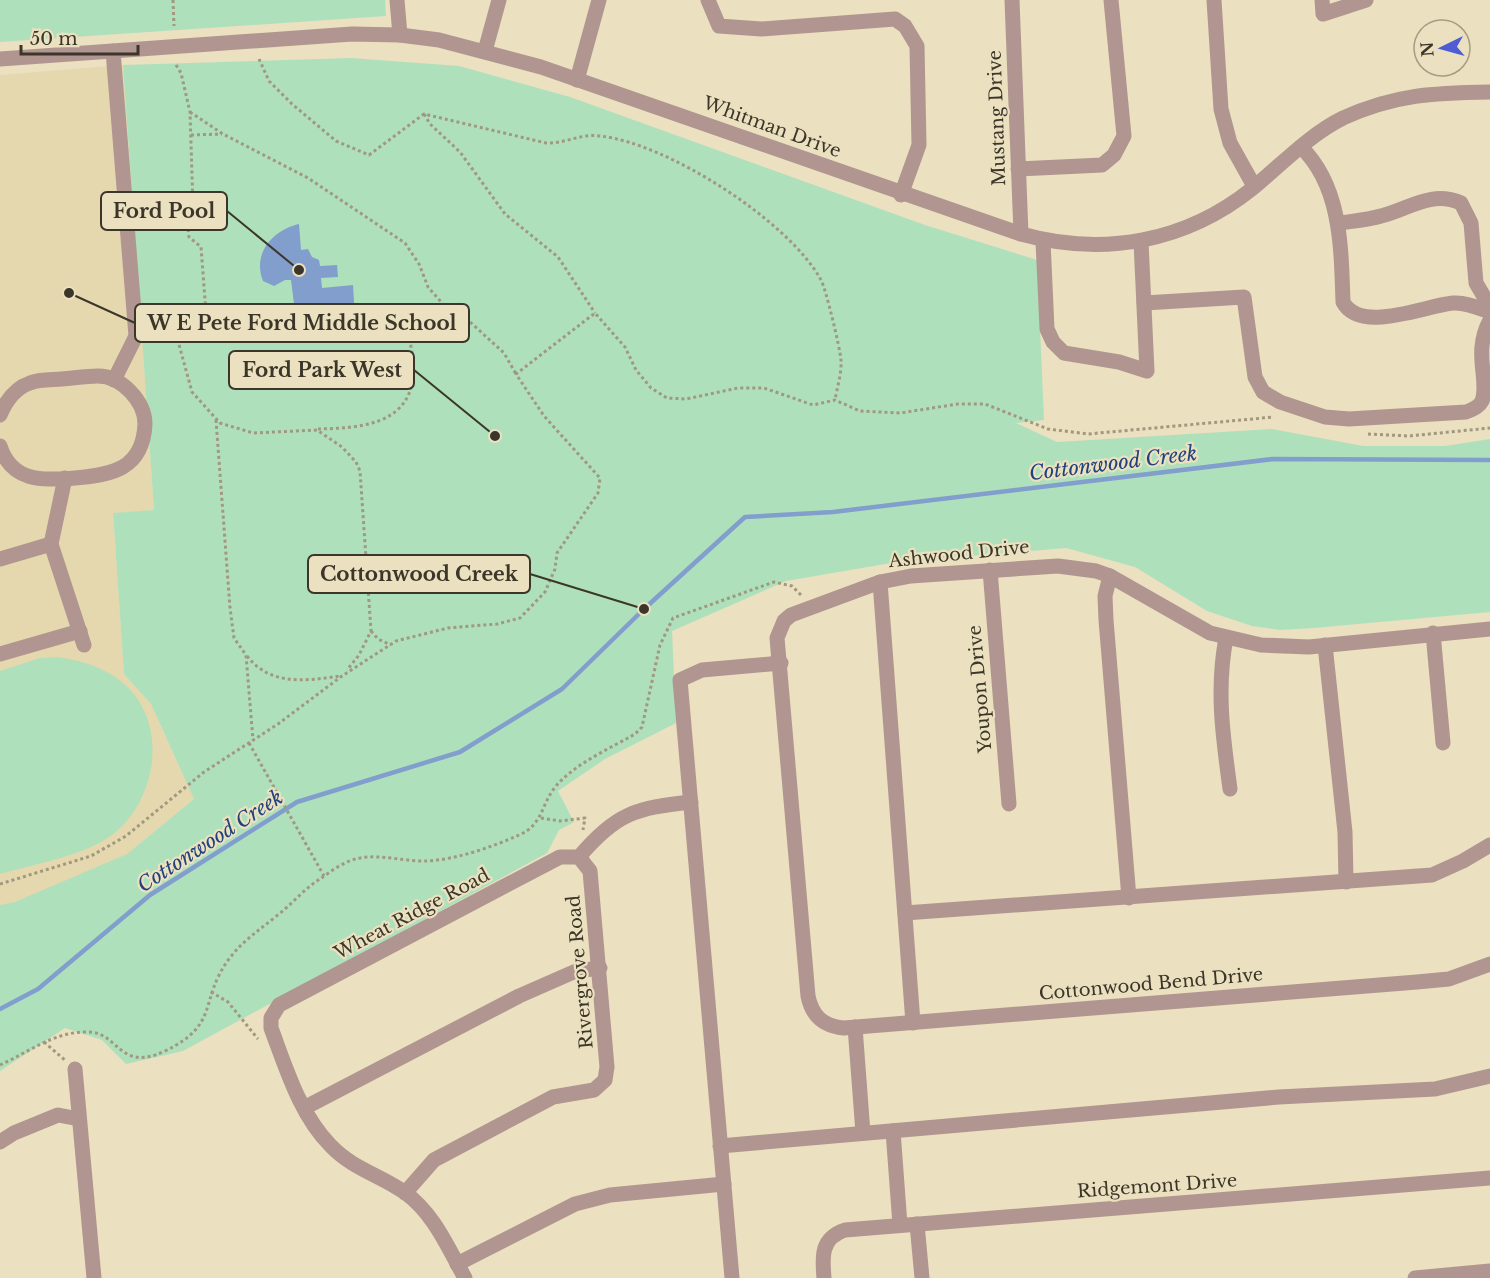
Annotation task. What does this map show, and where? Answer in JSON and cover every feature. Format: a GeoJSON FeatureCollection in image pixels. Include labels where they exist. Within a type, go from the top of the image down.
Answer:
{"type":"FeatureCollection","features":[{"type":"Feature","properties":{"kind":"street"},"geometry":{"type":"LineString","coordinates":[[397,0],[400,35]]}},
{"type":"Feature","properties":{"kind":"street"},"geometry":{"type":"LineString","coordinates":[[485,51],[499,0]]}},
{"type":"Feature","properties":{"kind":"street"},"geometry":{"type":"LineString","coordinates":[[577,80],[599,0]]}},
{"type":"Feature","properties":{"kind":"street"},"geometry":{"type":"LineString","coordinates":[[708,0],[719,26],[761,29],[895,19],[905,26],[917,46],[919,145],[901,195]]}},
{"type":"Feature","properties":{"kind":"street","name":"Mustang Drive"},"geometry":{"type":"LineString","coordinates":[[1012,0],[1021,234]]}},
{"type":"Feature","properties":{"kind":"street"},"geometry":{"type":"LineString","coordinates":[[1018,169],[1102,165],[1114,155],[1124,136],[1113,40],[1111,0]]}},
{"type":"Feature","properties":{"kind":"street"},"geometry":{"type":"LineString","coordinates":[[1214,0],[1221,109],[1230,143],[1254,186]]}},
{"type":"Feature","properties":{"kind":"street"},"geometry":{"type":"LineString","coordinates":[[1322,0],[1323,14],[1366,0]]}},
{"type":"Feature","properties":{"kind":"street","name":"Whitman Drive"},"geometry":{"type":"LineString","coordinates":[[0,58],[345,35],[400,35],[485,51],[669,110],[901,195],[1043,241],[1080,246],[1141,242],[1168,235],[1202,221],[1233,203],[1301,147],[1342,119],[1403,96],[1490,92]]}},
{"type":"Feature","properties":{"kind":"street"},"geometry":{"type":"LineString","coordinates":[[113,51],[136,336],[114,380]]}},
{"type":"Feature","properties":{"kind":"street"},"geometry":{"type":"LineString","coordinates":[[1301,147],[1314,159],[1340,224],[1343,302],[1353,315],[1363,318],[1456,303],[1490,312]]}},
{"type":"Feature","properties":{"kind":"street"},"geometry":{"type":"LineString","coordinates":[[1340,224],[1382,216],[1417,201],[1442,197],[1461,203],[1471,223],[1476,283],[1490,307]]}},
{"type":"Feature","properties":{"kind":"street"},"geometry":{"type":"LineString","coordinates":[[1043,241],[1047,329],[1053,342],[1064,353],[1109,360],[1147,371],[1141,242]]}},
{"type":"Feature","properties":{"kind":"street"},"geometry":{"type":"LineString","coordinates":[[1144,303],[1244,297],[1251,361],[1263,392],[1280,402],[1324,417],[1349,419],[1466,412],[1476,408],[1482,402],[1484,393],[1480,356],[1483,333],[1490,320]]}},
{"type":"Feature","properties":{"kind":"street"},"geometry":{"type":"LineString","coordinates":[[0,414],[4,404],[16,390],[31,382],[101,376],[122,383],[138,400],[145,422],[142,444],[129,463],[109,475],[40,480],[24,475],[11,466],[0,446]]}},
{"type":"Feature","properties":{"kind":"street"},"geometry":{"type":"LineString","coordinates":[[0,654],[82,638],[51,544],[65,478]]}},
{"type":"Feature","properties":{"kind":"street"},"geometry":{"type":"LineString","coordinates":[[0,560],[51,544]]}},
{"type":"Feature","properties":{"kind":"street","name":"Ashwood Drive"},"geometry":{"type":"LineString","coordinates":[[815,1016],[808,996],[781,663],[777,638],[791,615],[880,582],[911,576],[1058,566],[1096,571],[1110,576],[1210,633],[1261,645],[1325,645],[1490,629]]}},
{"type":"Feature","properties":{"kind":"street","name":"Youpon Drive"},"geometry":{"type":"LineString","coordinates":[[990,570],[1008,804]]}},
{"type":"Feature","properties":{"kind":"street"},"geometry":{"type":"LineString","coordinates":[[1110,576],[1105,596],[1106,620],[1129,898]]}},
{"type":"Feature","properties":{"kind":"street"},"geometry":{"type":"LineString","coordinates":[[880,582],[913,1023]]}},
{"type":"Feature","properties":{"kind":"street"},"geometry":{"type":"LineString","coordinates":[[1433,633],[1443,743]]}},
{"type":"Feature","properties":{"kind":"street"},"geometry":{"type":"LineString","coordinates":[[1226,638],[1219,697],[1230,789]]}},
{"type":"Feature","properties":{"kind":"street"},"geometry":{"type":"LineString","coordinates":[[1325,645],[1345,831],[1346,882]]}},
{"type":"Feature","properties":{"kind":"street"},"geometry":{"type":"LineString","coordinates":[[732,1278],[680,680],[702,670],[781,663]]}},
{"type":"Feature","properties":{"kind":"street"},"geometry":{"type":"LineString","coordinates":[[579,856],[600,832],[620,819],[646,807],[691,802]]}},
{"type":"Feature","properties":{"kind":"street"},"geometry":{"type":"LineString","coordinates":[[905,913],[1432,875],[1463,861],[1490,844]]}},
{"type":"Feature","properties":{"kind":"street","name":"Rivergrove Road"},"geometry":{"type":"LineString","coordinates":[[405,1193],[434,1160],[553,1097],[588,1092],[600,1086],[607,1074],[600,968],[590,871],[579,856]]}},
{"type":"Feature","properties":{"kind":"street","name":"Wheat Ridge Road"},"geometry":{"type":"LineString","coordinates":[[275,1040],[271,1018],[279,1005],[560,857],[579,856]]}},
{"type":"Feature","properties":{"kind":"street","name":"Cottonwood Bend Drive"},"geometry":{"type":"LineString","coordinates":[[815,1016],[834,1027],[913,1023],[1428,981],[1459,976],[1490,963]]}},
{"type":"Feature","properties":{"kind":"street"},"geometry":{"type":"LineString","coordinates":[[304,1108],[519,996],[576,971],[600,968]]}},
{"type":"Feature","properties":{"kind":"street"},"geometry":{"type":"LineString","coordinates":[[855,1027],[863,1133]]}},
{"type":"Feature","properties":{"kind":"street"},"geometry":{"type":"LineString","coordinates":[[275,1040],[304,1108],[331,1146],[349,1162],[405,1193],[430,1219],[465,1278]]}},
{"type":"Feature","properties":{"kind":"street"},"geometry":{"type":"LineString","coordinates":[[75,1069],[93,1278]]}},
{"type":"Feature","properties":{"kind":"street"},"geometry":{"type":"LineString","coordinates":[[720,1146],[1256,1099],[1435,1089],[1490,1076]]}},
{"type":"Feature","properties":{"kind":"street"},"geometry":{"type":"LineString","coordinates":[[0,1142],[14,1133],[58,1115],[79,1119]]}},
{"type":"Feature","properties":{"kind":"street"},"geometry":{"type":"LineString","coordinates":[[893,1131],[900,1226]]}},
{"type":"Feature","properties":{"kind":"street","name":"Ridgemont Drive"},"geometry":{"type":"LineString","coordinates":[[824,1278],[822,1255],[830,1238],[845,1230],[1490,1178]]}},
{"type":"Feature","properties":{"kind":"street"},"geometry":{"type":"LineString","coordinates":[[457,1264],[575,1204],[610,1195],[724,1184]]}},
{"type":"Feature","properties":{"kind":"street"},"geometry":{"type":"LineString","coordinates":[[917,1224],[922,1278]]}},
{"type":"Feature","properties":{"kind":"street"},"geometry":{"type":"LineString","coordinates":[[1415,1278],[1490,1271]]}},
{"type":"Feature","properties":{"kind":"path"},"geometry":{"type":"LineString","coordinates":[[173,0],[174,26]]}},
{"type":"Feature","properties":{"kind":"path"},"geometry":{"type":"LineString","coordinates":[[259,59],[269,81],[292,104],[336,141],[358,152],[369,155],[375,152],[400,130],[424,114],[546,143],[560,144],[577,137],[599,135],[642,146],[676,161],[725,189],[778,230],[808,261],[822,281],[841,360],[835,400]]}},
{"type":"Feature","properties":{"kind":"path"},"geometry":{"type":"LineString","coordinates":[[0,884],[91,856],[126,836],[204,772],[249,743],[343,675],[391,645],[448,628],[497,624],[520,618],[545,592],[555,569],[557,554],[598,493],[600,478],[544,416],[504,353],[458,311],[405,316],[413,377],[411,389],[395,415],[351,428],[253,433],[216,420],[192,393],[178,341],[208,339],[201,247],[189,237],[187,220],[193,207],[190,112],[181,73],[176,65]]}},
{"type":"Feature","properties":{"kind":"path"},"geometry":{"type":"LineString","coordinates":[[190,112],[223,134],[308,178],[405,243],[419,264],[428,287],[450,312]]}},
{"type":"Feature","properties":{"kind":"path"},"geometry":{"type":"LineString","coordinates":[[424,114],[430,124],[460,152],[505,214],[558,257],[595,313],[625,347],[636,370],[651,388],[668,398],[686,399],[738,388],[764,388],[813,405],[835,400],[860,411],[900,414],[958,404],[985,404],[1048,429],[1088,434],[1276,416]]}},
{"type":"Feature","properties":{"kind":"path"},"geometry":{"type":"LineString","coordinates":[[191,135],[223,134]]}},
{"type":"Feature","properties":{"kind":"path"},"geometry":{"type":"LineString","coordinates":[[516,374],[595,313]]}},
{"type":"Feature","properties":{"kind":"path"},"geometry":{"type":"LineString","coordinates":[[216,420],[234,638],[257,669],[289,680],[343,675],[359,655],[371,631],[360,471],[356,462],[342,447],[317,430]]}},
{"type":"Feature","properties":{"kind":"path"},"geometry":{"type":"LineString","coordinates":[[1357,434],[1409,436],[1490,428]]}},
{"type":"Feature","properties":{"kind":"path"},"geometry":{"type":"LineString","coordinates":[[0,1065],[57,1036],[91,1032],[107,1037],[122,1053],[138,1057],[161,1053],[182,1042],[198,1029],[209,1007],[211,992],[217,976],[249,935],[324,876],[360,858],[428,861],[458,855],[531,830],[541,818],[548,799],[570,773],[635,734],[642,727],[660,645],[673,618],[774,582],[792,586],[801,595],[807,609]]}},
{"type":"Feature","properties":{"kind":"path"},"geometry":{"type":"LineString","coordinates":[[371,631],[378,639],[391,645]]}},
{"type":"Feature","properties":{"kind":"path"},"geometry":{"type":"LineString","coordinates":[[246,655],[253,740]]}},
{"type":"Feature","properties":{"kind":"path"},"geometry":{"type":"LineString","coordinates":[[249,743],[324,876]]}},
{"type":"Feature","properties":{"kind":"path"},"geometry":{"type":"LineString","coordinates":[[541,818],[560,821],[585,818],[579,856]]}},
{"type":"Feature","properties":{"kind":"path"},"geometry":{"type":"LineString","coordinates":[[211,992],[228,1002],[261,1045],[275,1040]]}},
{"type":"Feature","properties":{"kind":"path"},"geometry":{"type":"LineString","coordinates":[[44,1042],[75,1069]]}},
{"type":"Feature","properties":{"kind":"shaded area"},"geometry":{"type":"Polygon","coordinates":[[[123,65],[154,510],[113,514],[124,674],[151,704],[194,799],[127,854],[15,903],[0,905],[0,75],[123,65]]]}},
{"type":"Feature","properties":{"kind":"green space"},"geometry":{"type":"Polygon","coordinates":[[[0,0],[385,0],[386,16],[0,42],[0,0]]]}},
{"type":"Feature","properties":{"kind":"green space"},"geometry":{"type":"Polygon","coordinates":[[[351,58],[459,66],[570,97],[925,225],[1037,260],[1044,420],[1016,423],[1057,442],[1272,429],[1363,446],[1445,446],[1490,439],[1490,612],[1280,630],[1252,626],[1207,611],[1135,567],[1066,548],[897,562],[786,581],[672,631],[676,723],[605,759],[558,791],[574,822],[559,830],[547,853],[183,1051],[126,1064],[102,1040],[65,1028],[0,1071],[0,905],[15,902],[127,854],[194,799],[151,704],[124,674],[113,513],[154,510],[123,65],[351,58]]]}},
{"type":"Feature","properties":{"kind":"green space"},"geometry":{"type":"Polygon","coordinates":[[[57,657],[99,668],[112,675],[131,691],[144,710],[151,731],[152,754],[149,777],[141,799],[128,819],[112,835],[73,854],[0,874],[0,671],[40,658],[57,657]]]}},
{"type":"Feature","properties":{"kind":"water"},"geometry":{"type":"Polygon","coordinates":[[[299,224],[301,250],[308,249],[312,257],[319,260],[320,266],[337,265],[338,277],[321,278],[322,288],[353,285],[355,317],[296,320],[291,280],[285,280],[274,286],[263,281],[260,261],[267,244],[281,232],[299,224]]]}},
{"type":"Feature","properties":{"kind":"waterway","name":"Cottonwood Creek"},"geometry":{"type":"LineString","coordinates":[[0,1009],[38,989],[150,895],[297,802],[460,752],[562,689],[644,609],[745,517],[833,512],[1273,459],[1490,460]]}},
{"type":"Feature","properties":{"kind":"place","name":"Ford Pool"},"geometry":{"type":"Point","coordinates":[299,270]}},
{"type":"Feature","properties":{"kind":"place","name":"W E Pete Ford Middle School"},"geometry":{"type":"Point","coordinates":[69,293]}},
{"type":"Feature","properties":{"kind":"place","name":"Ford Park West"},"geometry":{"type":"Point","coordinates":[495,436]}},
{"type":"Feature","properties":{"kind":"place","name":"Cottonwood Creek"},"geometry":{"type":"Point","coordinates":[644,609]}}]}
